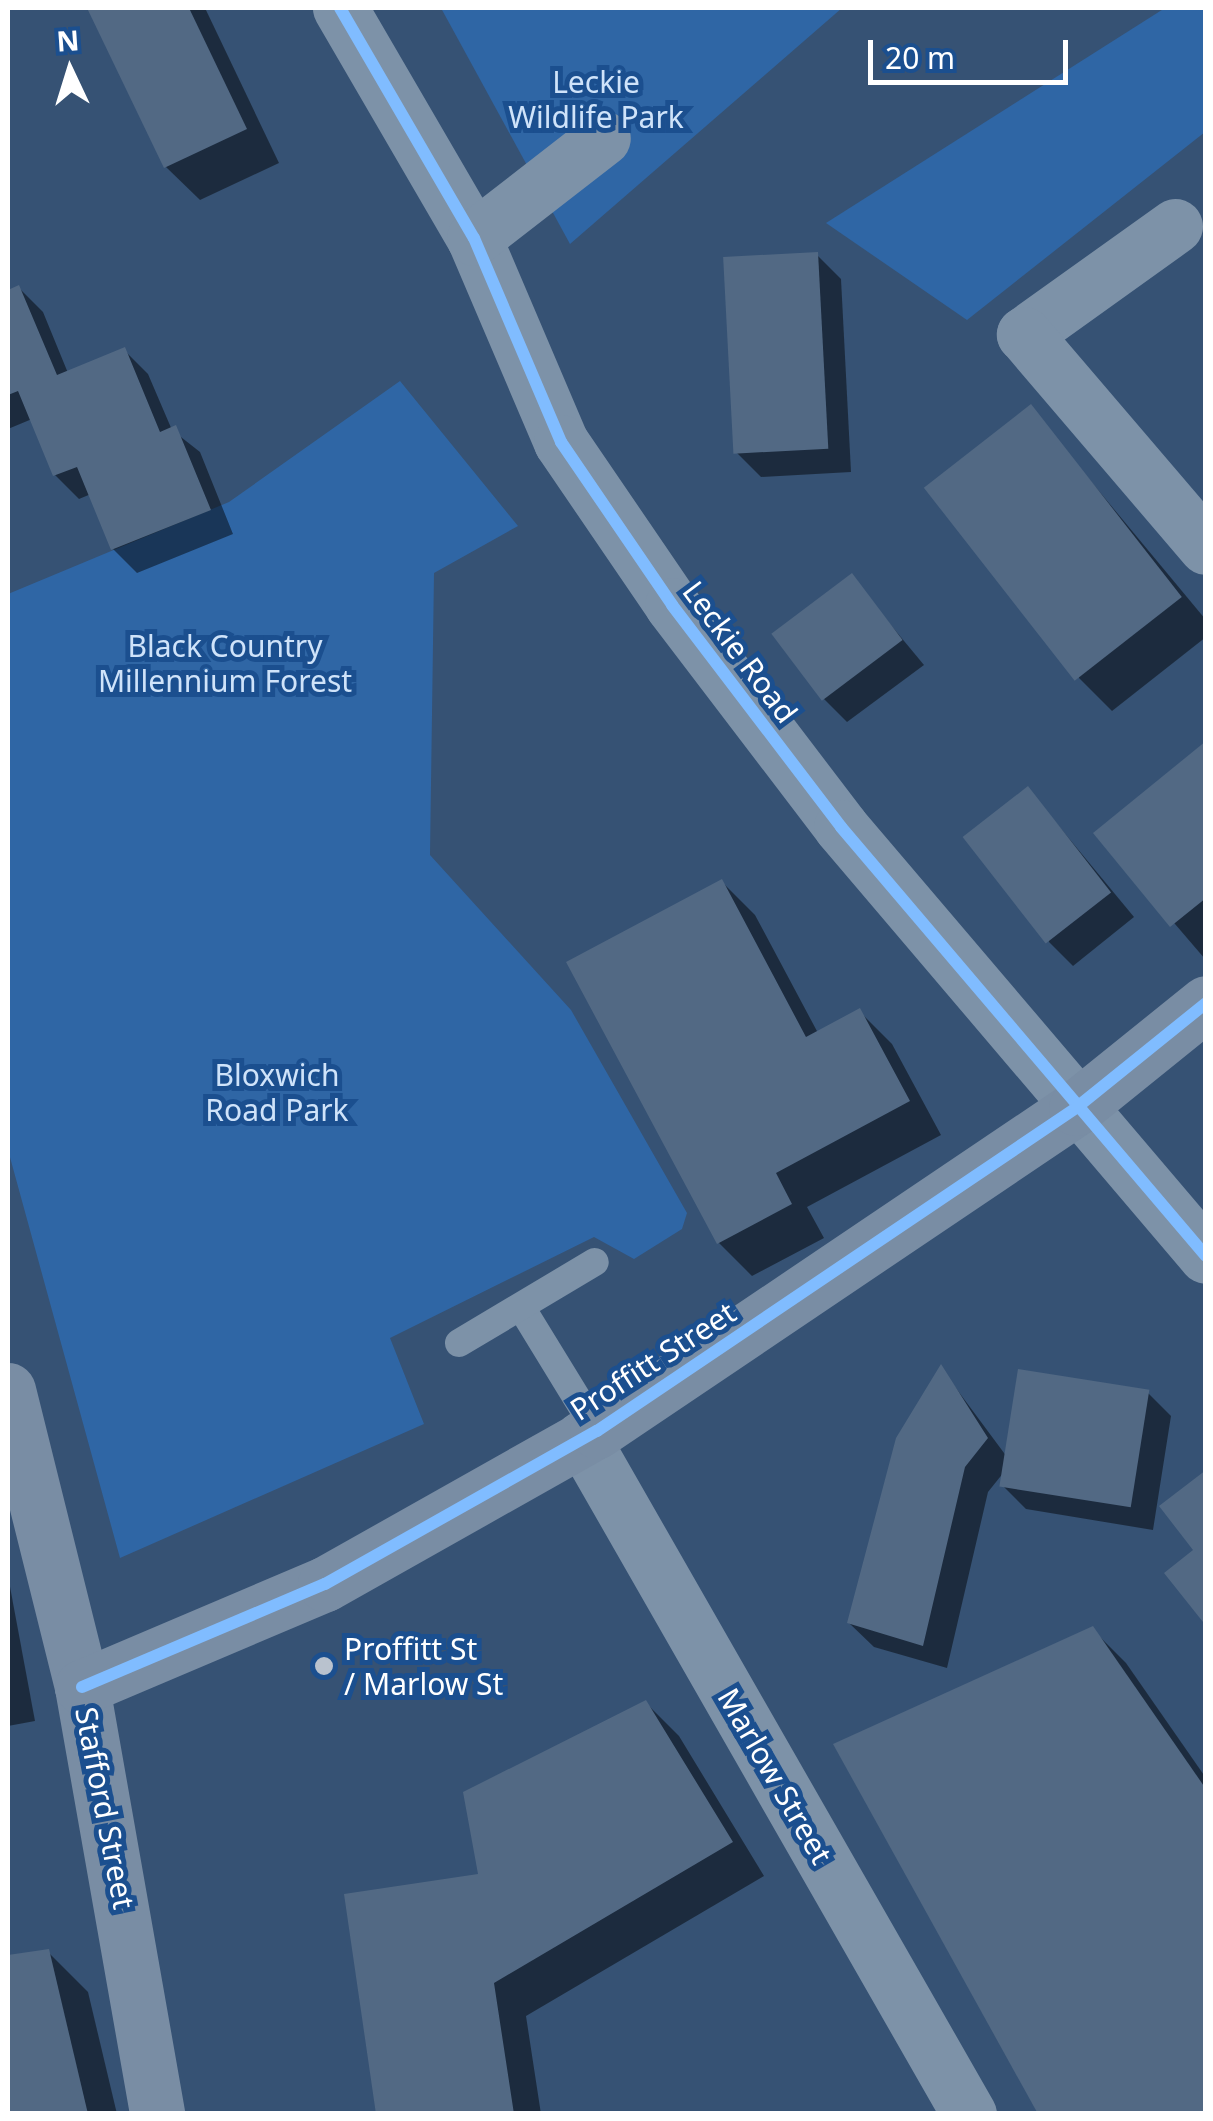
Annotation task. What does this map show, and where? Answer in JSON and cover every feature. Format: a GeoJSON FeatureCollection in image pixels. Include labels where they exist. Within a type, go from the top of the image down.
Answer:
{"type":"FeatureCollection","features":[{"type":"Feature","properties":{"kind":"street","name":"Leckie Road"},"geometry":{"type":"LineString","coordinates":[[340,8],[474,238],[561,442],[672,605],[841,827],[1076,1108],[1206,1256]]}},
{"type":"Feature","properties":{"kind":"street"},"geometry":{"type":"LineString","coordinates":[[474,238],[603,138]]}},
{"type":"Feature","properties":{"kind":"street"},"geometry":{"type":"LineString","coordinates":[[1175,226],[1024,334],[1206,547]]}},
{"type":"Feature","properties":{"kind":"street","name":"Proffitt Street"},"geometry":{"type":"LineString","coordinates":[[82,1687],[325,1584],[589,1434],[1076,1108],[1206,1002]]}},
{"type":"Feature","properties":{"kind":"street","name":"Stafford Street"},"geometry":{"type":"LineString","coordinates":[[8,1390],[82,1687],[157,2114]]}},
{"type":"Feature","properties":{"kind":"street","name":"Marlow Street"},"geometry":{"type":"LineString","coordinates":[[589,1434],[969,2114]]}},
{"type":"Feature","properties":{"kind":"lane"},"geometry":{"type":"LineString","coordinates":[[459,1343],[595,1262]]}},
{"type":"Feature","properties":{"kind":"lane"},"geometry":{"type":"LineString","coordinates":[[521,1307],[589,1434]]}},
{"type":"Feature","properties":{"kind":"green space","name":"Leckie Wildlife Park"},"geometry":{"type":"Polygon","coordinates":[[[441,8],[842,8],[570,244],[441,8]]]}},
{"type":"Feature","properties":{"kind":"green space"},"geometry":{"type":"Polygon","coordinates":[[[1165,8],[1205,8],[1205,132],[967,320],[826,223],[1165,8]]]}},
{"type":"Feature","properties":{"kind":"green space","name":"Bloxwich Road Park"},"geometry":{"type":"Polygon","coordinates":[[[400,381],[518,526],[434,573],[430,855],[571,1010],[687,1213],[682,1229],[634,1259],[594,1237],[390,1338],[424,1424],[120,1558],[8,1150],[8,594],[229,502],[400,381]]]}},
{"type":"Feature","properties":{"kind":"building"},"geometry":{"type":"Polygon","coordinates":[[[87,8],[189,8],[247,129],[164,168],[87,8]]]}},
{"type":"Feature","properties":{"kind":"building"},"geometry":{"type":"Polygon","coordinates":[[[818,252],[828,449],[733,454],[723,257],[818,252]]]}},
{"type":"Feature","properties":{"kind":"building"},"geometry":{"type":"Polygon","coordinates":[[[19,285],[57,375],[125,347],[160,432],[176,425],[211,510],[111,550],[77,467],[53,476],[18,391],[8,395],[8,290],[19,285]]]}},
{"type":"Feature","properties":{"kind":"building"},"geometry":{"type":"Polygon","coordinates":[[[1031,404],[1182,597],[1075,681],[924,488],[1031,404]]]}},
{"type":"Feature","properties":{"kind":"building"},"geometry":{"type":"Polygon","coordinates":[[[852,573],[903,640],[822,701],[771,634],[852,573]]]}},
{"type":"Feature","properties":{"kind":"building"},"geometry":{"type":"Polygon","coordinates":[[[1206,741],[1206,898],[1170,927],[1093,833],[1206,741]]]}},
{"type":"Feature","properties":{"kind":"building"},"geometry":{"type":"Polygon","coordinates":[[[1028,786],[1111,892],[1046,943],[963,837],[1028,786]]]}},
{"type":"Feature","properties":{"kind":"building"},"geometry":{"type":"Polygon","coordinates":[[[722,879],[806,1037],[860,1008],[910,1101],[776,1173],[792,1204],[717,1244],[566,962],[722,879]]]}},
{"type":"Feature","properties":{"kind":"building"},"geometry":{"type":"Polygon","coordinates":[[[941,1364],[988,1438],[965,1467],[923,1646],[847,1623],[896,1438],[941,1364]]]}},
{"type":"Feature","properties":{"kind":"building"},"geometry":{"type":"Polygon","coordinates":[[[1018,1369],[1149,1390],[1131,1507],[999,1487],[1018,1369]]]}},
{"type":"Feature","properties":{"kind":"building"},"geometry":{"type":"Polygon","coordinates":[[[1206,1470],[1203,1622],[1164,1573],[1193,1550],[1159,1506],[1206,1470]]]}},
{"type":"Feature","properties":{"kind":"building"},"geometry":{"type":"Polygon","coordinates":[[[1093,1626],[1206,1789],[1206,2114],[1038,2114],[833,1744],[1093,1626]]]}},
{"type":"Feature","properties":{"kind":"building"},"geometry":{"type":"Polygon","coordinates":[[[646,1700],[733,1842],[494,1983],[514,2114],[376,2114],[344,1894],[478,1874],[463,1792],[646,1700]]]}},
{"type":"Feature","properties":{"kind":"building"},"geometry":{"type":"Polygon","coordinates":[[[49,1949],[88,2114],[8,2114],[8,1955],[49,1949]]]}},
{"type":"Feature","properties":{"kind":"cycle path"},"geometry":{"type":"LineString","coordinates":[[340,8],[474,238],[561,442],[672,605],[841,827],[1206,1256]]}},
{"type":"Feature","properties":{"kind":"cycle path"},"geometry":{"type":"LineString","coordinates":[[82,1687],[325,1584],[597,1431],[1076,1108],[1206,1003]]}},
{"type":"Feature","properties":{"kind":"place","name":"Proffitt St / Marlow St"},"geometry":{"type":"Point","coordinates":[324,1666]}},
{"type":"Feature","properties":{"kind":"park label","name":"Black Country Millennium Forest"},"geometry":{"type":"Point","coordinates":[225,663]}}]}
